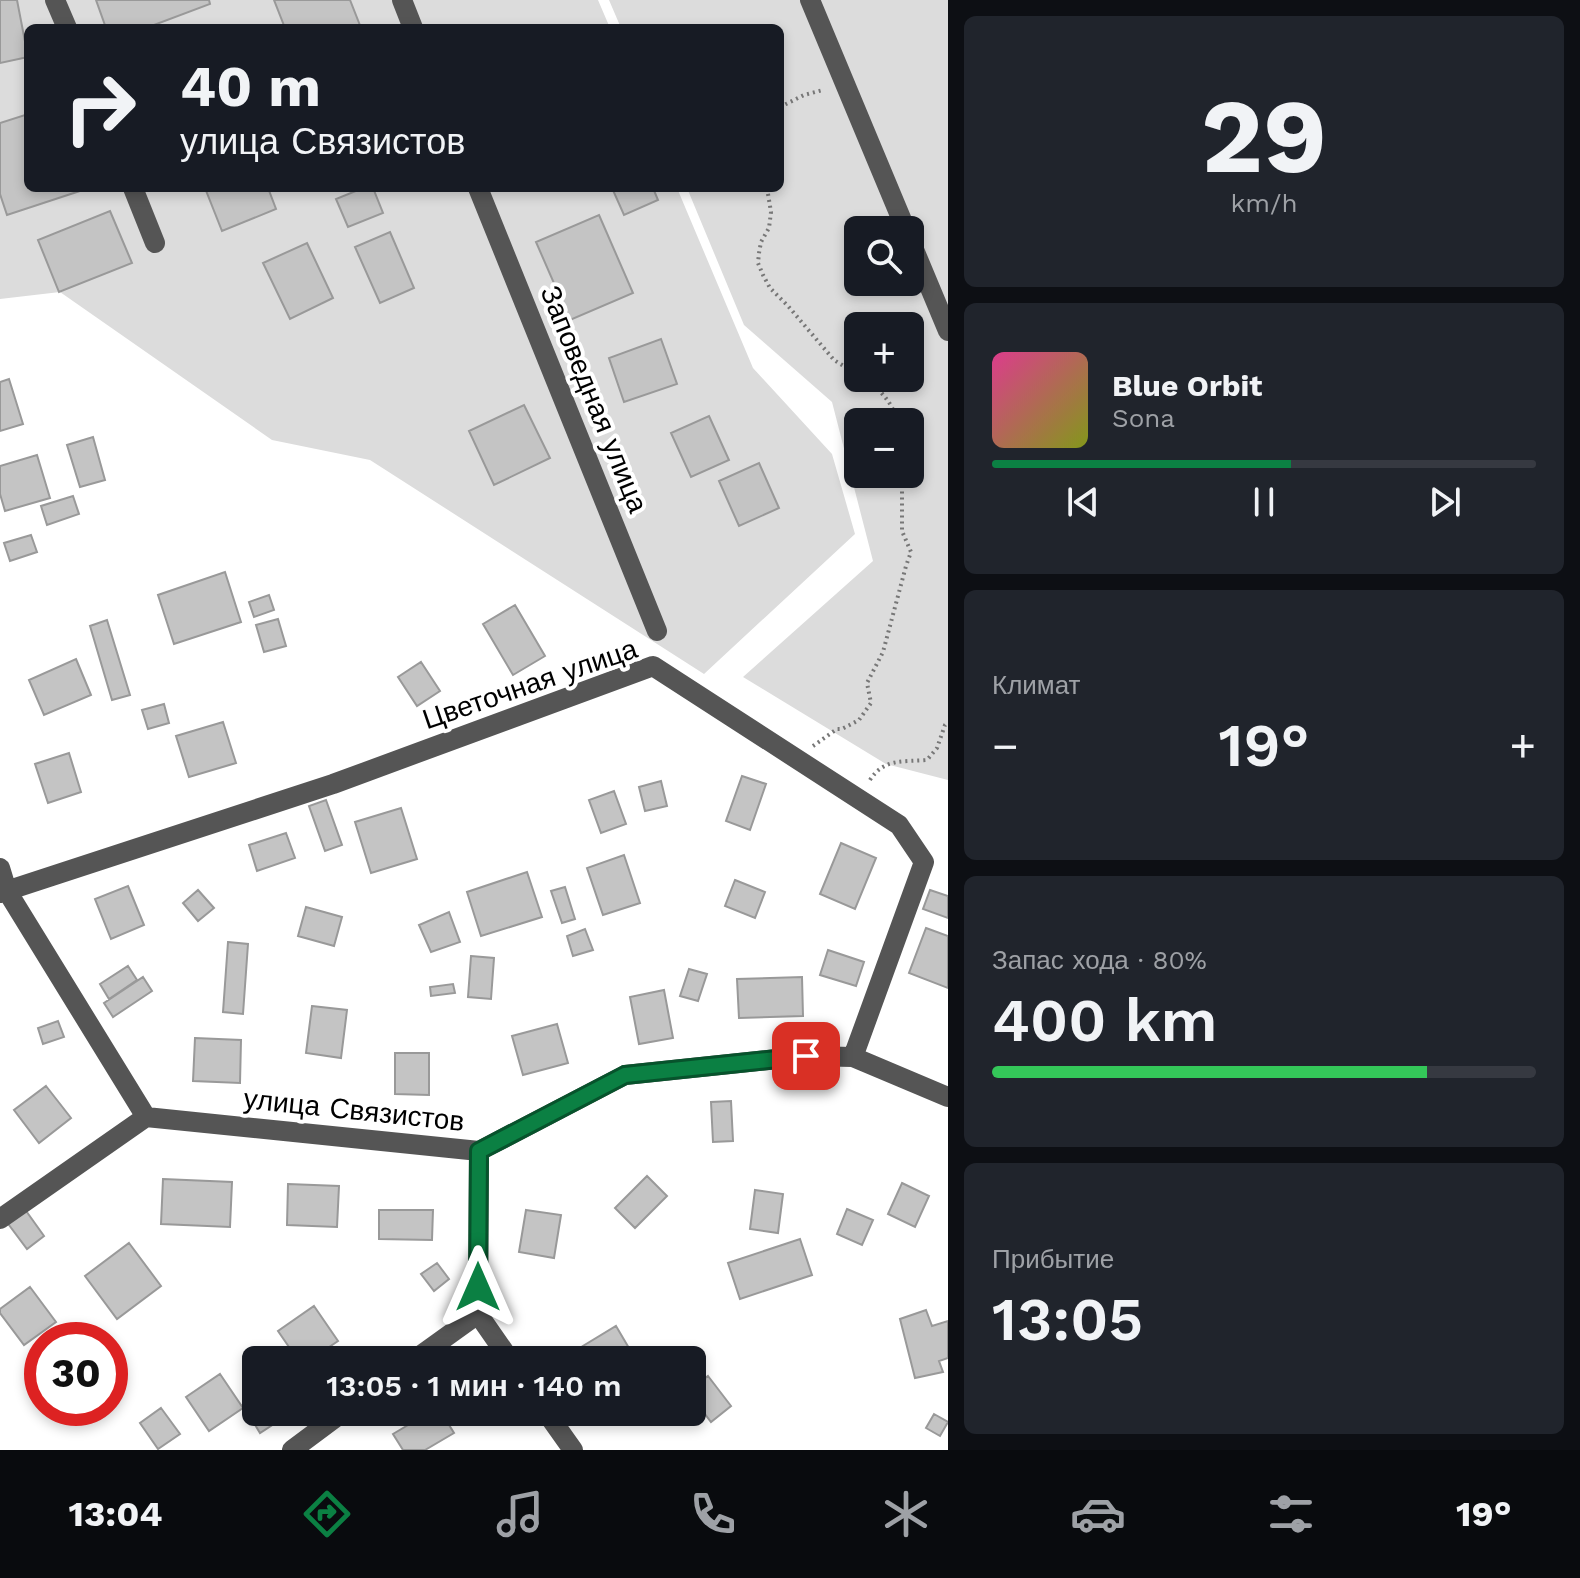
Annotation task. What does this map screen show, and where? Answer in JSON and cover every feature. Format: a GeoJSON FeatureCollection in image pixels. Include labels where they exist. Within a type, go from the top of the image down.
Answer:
{"type":"FeatureCollection","features":[{"type":"Feature","properties":{"kind":"street"},"geometry":{"type":"LineString","coordinates":[[55,0],[65,24]]}},
{"type":"Feature","properties":{"kind":"street"},"geometry":{"type":"LineString","coordinates":[[402,0],[411,24]]}},
{"type":"Feature","properties":{"kind":"street"},"geometry":{"type":"LineString","coordinates":[[810,0],[900,216]]}},
{"type":"Feature","properties":{"kind":"street"},"geometry":{"type":"LineString","coordinates":[[135,192],[155,243]]}},
{"type":"Feature","properties":{"kind":"street","name":"Заповедная улица"},"geometry":{"type":"LineString","coordinates":[[480,192],[657,631]]}},
{"type":"Feature","properties":{"kind":"street"},"geometry":{"type":"LineString","coordinates":[[924,274],[948,331]]}},
{"type":"Feature","properties":{"kind":"street","name":"Цветочная улица"},"geometry":{"type":"LineString","coordinates":[[4,892],[333,784],[653,666],[899,825],[924,862],[853,1057]]}},
{"type":"Feature","properties":{"kind":"street"},"geometry":{"type":"LineString","coordinates":[[0,868],[4,892],[146,1117],[0,1219]]}},
{"type":"Feature","properties":{"kind":"street","name":"улица Связистов"},"geometry":{"type":"LineString","coordinates":[[146,1117],[479,1151],[625,1075],[806,1056],[853,1057],[948,1097]]}},
{"type":"Feature","properties":{"kind":"street"},"geometry":{"type":"LineString","coordinates":[[479,1151],[478,1314],[500,1346]]}},
{"type":"Feature","properties":{"kind":"street"},"geometry":{"type":"LineString","coordinates":[[433,1346],[478,1314]]}},
{"type":"Feature","properties":{"kind":"street"},"geometry":{"type":"LineString","coordinates":[[292,1450],[324,1426]]}},
{"type":"Feature","properties":{"kind":"street"},"geometry":{"type":"LineString","coordinates":[[556,1426],[573,1450]]}},
{"type":"Feature","properties":{"kind":"path"},"geometry":{"type":"LineString","coordinates":[[768,192],[771,212],[769,228],[761,242],[758,263],[763,275],[770,288],[834,360],[844,366]]}},
{"type":"Feature","properties":{"kind":"path"},"geometry":{"type":"LineString","coordinates":[[801,763],[813,746],[837,729],[859,720],[871,703],[867,683],[883,652],[911,552],[902,531],[902,488]]}},
{"type":"Feature","properties":{"kind":"path"},"geometry":{"type":"LineString","coordinates":[[859,800],[873,775],[886,764],[927,760],[937,748],[948,722]]}},
{"type":"Feature","properties":{"kind":"shaded area"},"geometry":{"type":"Polygon","coordinates":[[[0,0],[598,0],[608,24],[24,24],[24,192],[679,192],[753,368],[832,454],[855,534],[704,674],[370,460],[272,440],[60,292],[0,299],[0,0]]]}},
{"type":"Feature","properties":{"kind":"shaded area"},"geometry":{"type":"Polygon","coordinates":[[[609,0],[948,0],[948,780],[886,764],[743,677],[873,561],[854,488],[924,488],[924,408],[844,408],[844,449],[832,402],[744,325],[689,192],[784,192],[784,24],[619,24],[609,0]]]}},
{"type":"Feature","properties":{"kind":"building"},"geometry":{"type":"Polygon","coordinates":[[[0,0],[17,0],[24,36],[24,58],[0,63],[0,0]]]}},
{"type":"Feature","properties":{"kind":"building"},"geometry":{"type":"Polygon","coordinates":[[[96,0],[209,0],[210,4],[157,24],[105,24],[96,0]]]}},
{"type":"Feature","properties":{"kind":"building"},"geometry":{"type":"Polygon","coordinates":[[[274,0],[350,0],[359,24],[283,24],[274,0]]]}},
{"type":"Feature","properties":{"kind":"building"},"geometry":{"type":"Polygon","coordinates":[[[24,115],[24,192],[77,192],[7,215],[0,194],[0,123],[24,115]]]}},
{"type":"Feature","properties":{"kind":"building"},"geometry":{"type":"Polygon","coordinates":[[[207,192],[270,192],[276,209],[222,231],[207,192]]]}},
{"type":"Feature","properties":{"kind":"building"},"geometry":{"type":"Polygon","coordinates":[[[353,192],[375,192],[383,213],[348,227],[336,199],[353,192]]]}},
{"type":"Feature","properties":{"kind":"building"},"geometry":{"type":"Polygon","coordinates":[[[614,192],[655,192],[658,200],[624,215],[614,192]]]}},
{"type":"Feature","properties":{"kind":"building"},"geometry":{"type":"Polygon","coordinates":[[[110,211],[132,263],[59,292],[38,240],[110,211]]]}},
{"type":"Feature","properties":{"kind":"building"},"geometry":{"type":"Polygon","coordinates":[[[599,215],[633,293],[570,320],[536,242],[599,215]]]}},
{"type":"Feature","properties":{"kind":"building"},"geometry":{"type":"Polygon","coordinates":[[[390,232],[414,288],[380,303],[355,247],[390,232]]]}},
{"type":"Feature","properties":{"kind":"building"},"geometry":{"type":"Polygon","coordinates":[[[307,243],[333,298],[290,319],[263,263],[307,243]]]}},
{"type":"Feature","properties":{"kind":"building"},"geometry":{"type":"Polygon","coordinates":[[[661,339],[677,384],[624,402],[609,358],[661,339]]]}},
{"type":"Feature","properties":{"kind":"building"},"geometry":{"type":"Polygon","coordinates":[[[9,379],[23,424],[0,431],[0,382],[9,379]]]}},
{"type":"Feature","properties":{"kind":"building"},"geometry":{"type":"Polygon","coordinates":[[[524,405],[550,458],[494,485],[469,431],[524,405]]]}},
{"type":"Feature","properties":{"kind":"building"},"geometry":{"type":"Polygon","coordinates":[[[709,416],[729,460],[691,477],[671,433],[709,416]]]}},
{"type":"Feature","properties":{"kind":"building"},"geometry":{"type":"Polygon","coordinates":[[[93,437],[105,480],[80,487],[67,445],[93,437]]]}},
{"type":"Feature","properties":{"kind":"building"},"geometry":{"type":"Polygon","coordinates":[[[37,455],[50,498],[5,511],[0,494],[0,466],[37,455]]]}},
{"type":"Feature","properties":{"kind":"building"},"geometry":{"type":"Polygon","coordinates":[[[759,463],[779,508],[739,526],[719,481],[759,463]]]}},
{"type":"Feature","properties":{"kind":"building"},"geometry":{"type":"Polygon","coordinates":[[[73,496],[79,514],[47,525],[41,506],[73,496]]]}},
{"type":"Feature","properties":{"kind":"building"},"geometry":{"type":"Polygon","coordinates":[[[31,535],[37,552],[10,561],[4,543],[31,535]]]}},
{"type":"Feature","properties":{"kind":"building"},"geometry":{"type":"Polygon","coordinates":[[[225,572],[241,622],[174,644],[158,595],[225,572]]]}},
{"type":"Feature","properties":{"kind":"building"},"geometry":{"type":"Polygon","coordinates":[[[269,595],[274,610],[254,617],[249,602],[269,595]]]}},
{"type":"Feature","properties":{"kind":"building"},"geometry":{"type":"Polygon","coordinates":[[[515,605],[545,656],[513,675],[483,624],[515,605]]]}},
{"type":"Feature","properties":{"kind":"building"},"geometry":{"type":"Polygon","coordinates":[[[278,619],[286,646],[264,652],[256,625],[278,619]]]}},
{"type":"Feature","properties":{"kind":"building"},"geometry":{"type":"Polygon","coordinates":[[[107,620],[130,695],[112,700],[90,626],[107,620]]]}},
{"type":"Feature","properties":{"kind":"building"},"geometry":{"type":"Polygon","coordinates":[[[76,659],[91,695],[44,715],[29,680],[76,659]]]}},
{"type":"Feature","properties":{"kind":"building"},"geometry":{"type":"Polygon","coordinates":[[[421,662],[440,691],[417,706],[398,677],[421,662]]]}},
{"type":"Feature","properties":{"kind":"building"},"geometry":{"type":"Polygon","coordinates":[[[164,704],[169,723],[148,729],[142,710],[164,704]]]}},
{"type":"Feature","properties":{"kind":"building"},"geometry":{"type":"Polygon","coordinates":[[[223,722],[236,763],[189,777],[176,736],[223,722]]]}},
{"type":"Feature","properties":{"kind":"building"},"geometry":{"type":"Polygon","coordinates":[[[69,753],[81,792],[48,803],[35,764],[69,753]]]}},
{"type":"Feature","properties":{"kind":"building"},"geometry":{"type":"Polygon","coordinates":[[[742,776],[766,784],[750,830],[726,821],[742,776]]]}},
{"type":"Feature","properties":{"kind":"building"},"geometry":{"type":"Polygon","coordinates":[[[661,781],[667,806],[645,811],[639,787],[661,781]]]}},
{"type":"Feature","properties":{"kind":"building"},"geometry":{"type":"Polygon","coordinates":[[[614,791],[626,824],[601,833],[589,800],[614,791]]]}},
{"type":"Feature","properties":{"kind":"building"},"geometry":{"type":"Polygon","coordinates":[[[326,800],[342,845],[325,851],[309,806],[326,800]]]}},
{"type":"Feature","properties":{"kind":"building"},"geometry":{"type":"Polygon","coordinates":[[[401,808],[417,859],[371,873],[355,822],[401,808]]]}},
{"type":"Feature","properties":{"kind":"building"},"geometry":{"type":"Polygon","coordinates":[[[286,833],[295,858],[257,871],[249,845],[286,833]]]}},
{"type":"Feature","properties":{"kind":"building"},"geometry":{"type":"Polygon","coordinates":[[[841,843],[876,858],[855,909],[820,894],[841,843]]]}},
{"type":"Feature","properties":{"kind":"building"},"geometry":{"type":"Polygon","coordinates":[[[624,855],[640,903],[603,915],[587,868],[624,855]]]}},
{"type":"Feature","properties":{"kind":"building"},"geometry":{"type":"Polygon","coordinates":[[[527,872],[542,917],[481,936],[467,892],[527,872]]]}},
{"type":"Feature","properties":{"kind":"building"},"geometry":{"type":"Polygon","coordinates":[[[735,880],[765,892],[755,918],[725,906],[735,880]]]}},
{"type":"Feature","properties":{"kind":"building"},"geometry":{"type":"Polygon","coordinates":[[[128,886],[144,925],[111,939],[95,899],[128,886]]]}},
{"type":"Feature","properties":{"kind":"building"},"geometry":{"type":"Polygon","coordinates":[[[565,887],[575,919],[562,923],[551,891],[565,887]]]}},
{"type":"Feature","properties":{"kind":"building"},"geometry":{"type":"Polygon","coordinates":[[[198,890],[214,908],[198,921],[183,903],[198,890]]]}},
{"type":"Feature","properties":{"kind":"building"},"geometry":{"type":"Polygon","coordinates":[[[930,890],[948,896],[948,918],[923,909],[930,890]]]}},
{"type":"Feature","properties":{"kind":"building"},"geometry":{"type":"Polygon","coordinates":[[[306,907],[342,917],[334,946],[298,936],[306,907]]]}},
{"type":"Feature","properties":{"kind":"building"},"geometry":{"type":"Polygon","coordinates":[[[449,912],[460,942],[431,952],[419,925],[449,912]]]}},
{"type":"Feature","properties":{"kind":"building"},"geometry":{"type":"Polygon","coordinates":[[[926,928],[948,936],[948,988],[909,973],[926,928]]]}},
{"type":"Feature","properties":{"kind":"building"},"geometry":{"type":"Polygon","coordinates":[[[585,929],[593,950],[573,956],[567,936],[585,929]]]}},
{"type":"Feature","properties":{"kind":"building"},"geometry":{"type":"Polygon","coordinates":[[[228,942],[248,944],[243,1014],[223,1012],[228,942]]]}},
{"type":"Feature","properties":{"kind":"building"},"geometry":{"type":"Polygon","coordinates":[[[828,950],[864,962],[856,986],[820,975],[828,950]]]}},
{"type":"Feature","properties":{"kind":"building"},"geometry":{"type":"Polygon","coordinates":[[[471,956],[494,958],[491,999],[468,997],[471,956]]]}},
{"type":"Feature","properties":{"kind":"building"},"geometry":{"type":"Polygon","coordinates":[[[128,966],[137,980],[109,999],[100,984],[128,966]]]}},
{"type":"Feature","properties":{"kind":"building"},"geometry":{"type":"Polygon","coordinates":[[[689,969],[707,974],[698,1001],[680,996],[689,969]]]}},
{"type":"Feature","properties":{"kind":"building"},"geometry":{"type":"Polygon","coordinates":[[[143,977],[152,991],[113,1017],[104,1003],[143,977]]]}},
{"type":"Feature","properties":{"kind":"building"},"geometry":{"type":"Polygon","coordinates":[[[802,977],[803,1016],[739,1018],[737,979],[802,977]]]}},
{"type":"Feature","properties":{"kind":"building"},"geometry":{"type":"Polygon","coordinates":[[[453,984],[455,993],[431,996],[430,987],[453,984]]]}},
{"type":"Feature","properties":{"kind":"building"},"geometry":{"type":"Polygon","coordinates":[[[664,990],[673,1038],[639,1044],[630,997],[664,990]]]}},
{"type":"Feature","properties":{"kind":"building"},"geometry":{"type":"Polygon","coordinates":[[[312,1006],[347,1010],[341,1058],[306,1053],[312,1006]]]}},
{"type":"Feature","properties":{"kind":"building"},"geometry":{"type":"Polygon","coordinates":[[[58,1021],[64,1037],[43,1044],[38,1028],[58,1021]]]}},
{"type":"Feature","properties":{"kind":"building"},"geometry":{"type":"Polygon","coordinates":[[[557,1024],[568,1063],[523,1075],[512,1036],[557,1024]]]}},
{"type":"Feature","properties":{"kind":"building"},"geometry":{"type":"Polygon","coordinates":[[[195,1038],[241,1040],[240,1083],[193,1081],[195,1038]]]}},
{"type":"Feature","properties":{"kind":"building"},"geometry":{"type":"Polygon","coordinates":[[[395,1053],[429,1053],[429,1095],[395,1094],[395,1053]]]}},
{"type":"Feature","properties":{"kind":"building"},"geometry":{"type":"Polygon","coordinates":[[[46,1086],[71,1118],[39,1143],[14,1110],[46,1086]]]}},
{"type":"Feature","properties":{"kind":"building"},"geometry":{"type":"Polygon","coordinates":[[[731,1101],[733,1141],[713,1142],[711,1102],[731,1101]]]}},
{"type":"Feature","properties":{"kind":"building"},"geometry":{"type":"Polygon","coordinates":[[[647,1176],[667,1196],[635,1228],[615,1208],[647,1176]]]}},
{"type":"Feature","properties":{"kind":"building"},"geometry":{"type":"Polygon","coordinates":[[[163,1179],[232,1182],[230,1227],[161,1224],[163,1179]]]}},
{"type":"Feature","properties":{"kind":"building"},"geometry":{"type":"Polygon","coordinates":[[[902,1183],[929,1196],[915,1227],[888,1214],[902,1183]]]}},
{"type":"Feature","properties":{"kind":"building"},"geometry":{"type":"Polygon","coordinates":[[[288,1184],[339,1186],[337,1227],[287,1225],[288,1184]]]}},
{"type":"Feature","properties":{"kind":"building"},"geometry":{"type":"Polygon","coordinates":[[[755,1190],[783,1194],[778,1233],[750,1229],[755,1190]]]}},
{"type":"Feature","properties":{"kind":"building"},"geometry":{"type":"Polygon","coordinates":[[[24,1208],[44,1236],[27,1249],[6,1221],[24,1208]]]}},
{"type":"Feature","properties":{"kind":"building"},"geometry":{"type":"Polygon","coordinates":[[[847,1209],[873,1220],[862,1245],[837,1234],[847,1209]]]}},
{"type":"Feature","properties":{"kind":"building"},"geometry":{"type":"Polygon","coordinates":[[[379,1210],[433,1210],[432,1240],[379,1239],[379,1210]]]}},
{"type":"Feature","properties":{"kind":"building"},"geometry":{"type":"Polygon","coordinates":[[[526,1210],[561,1215],[554,1258],[519,1252],[526,1210]]]}},
{"type":"Feature","properties":{"kind":"building"},"geometry":{"type":"Polygon","coordinates":[[[800,1239],[812,1275],[740,1299],[728,1263],[800,1239]]]}},
{"type":"Feature","properties":{"kind":"building"},"geometry":{"type":"Polygon","coordinates":[[[129,1243],[161,1286],[117,1319],[85,1276],[129,1243]]]}},
{"type":"Feature","properties":{"kind":"building"},"geometry":{"type":"Polygon","coordinates":[[[437,1263],[449,1279],[434,1291],[421,1274],[437,1263]]]}},
{"type":"Feature","properties":{"kind":"building"},"geometry":{"type":"Polygon","coordinates":[[[30,1287],[56,1322],[24,1322],[24,1345],[0,1309],[30,1287]]]}},
{"type":"Feature","properties":{"kind":"building"},"geometry":{"type":"Polygon","coordinates":[[[314,1306],[338,1341],[331,1346],[288,1346],[278,1331],[314,1306]]]}},
{"type":"Feature","properties":{"kind":"building"},"geometry":{"type":"Polygon","coordinates":[[[926,1310],[932,1326],[948,1321],[948,1358],[939,1361],[943,1372],[915,1378],[900,1319],[926,1310]]]}},
{"type":"Feature","properties":{"kind":"building"},"geometry":{"type":"Polygon","coordinates":[[[616,1326],[628,1346],[583,1346],[616,1326]]]}},
{"type":"Feature","properties":{"kind":"building"},"geometry":{"type":"Polygon","coordinates":[[[220,1374],[242,1409],[209,1431],[186,1397],[220,1374]]]}},
{"type":"Feature","properties":{"kind":"building"},"geometry":{"type":"Polygon","coordinates":[[[708,1376],[731,1406],[711,1422],[706,1415],[708,1376]]]}},
{"type":"Feature","properties":{"kind":"building"},"geometry":{"type":"Polygon","coordinates":[[[161,1408],[180,1434],[158,1449],[140,1423],[161,1408]]]}},
{"type":"Feature","properties":{"kind":"building"},"geometry":{"type":"Polygon","coordinates":[[[934,1414],[948,1422],[940,1436],[926,1428],[934,1414]]]}},
{"type":"Feature","properties":{"kind":"building"},"geometry":{"type":"Polygon","coordinates":[[[256,1426],[271,1426],[260,1433],[256,1426]]]}},
{"type":"Feature","properties":{"kind":"building"},"geometry":{"type":"Polygon","coordinates":[[[406,1426],[450,1426],[454,1433],[425,1450],[403,1450],[393,1434],[406,1426]]]}},
{"type":"Feature","properties":{"kind":"route"},"geometry":{"type":"LineString","coordinates":[[478,1287],[479,1151],[625,1075],[806,1056]]}}]}
